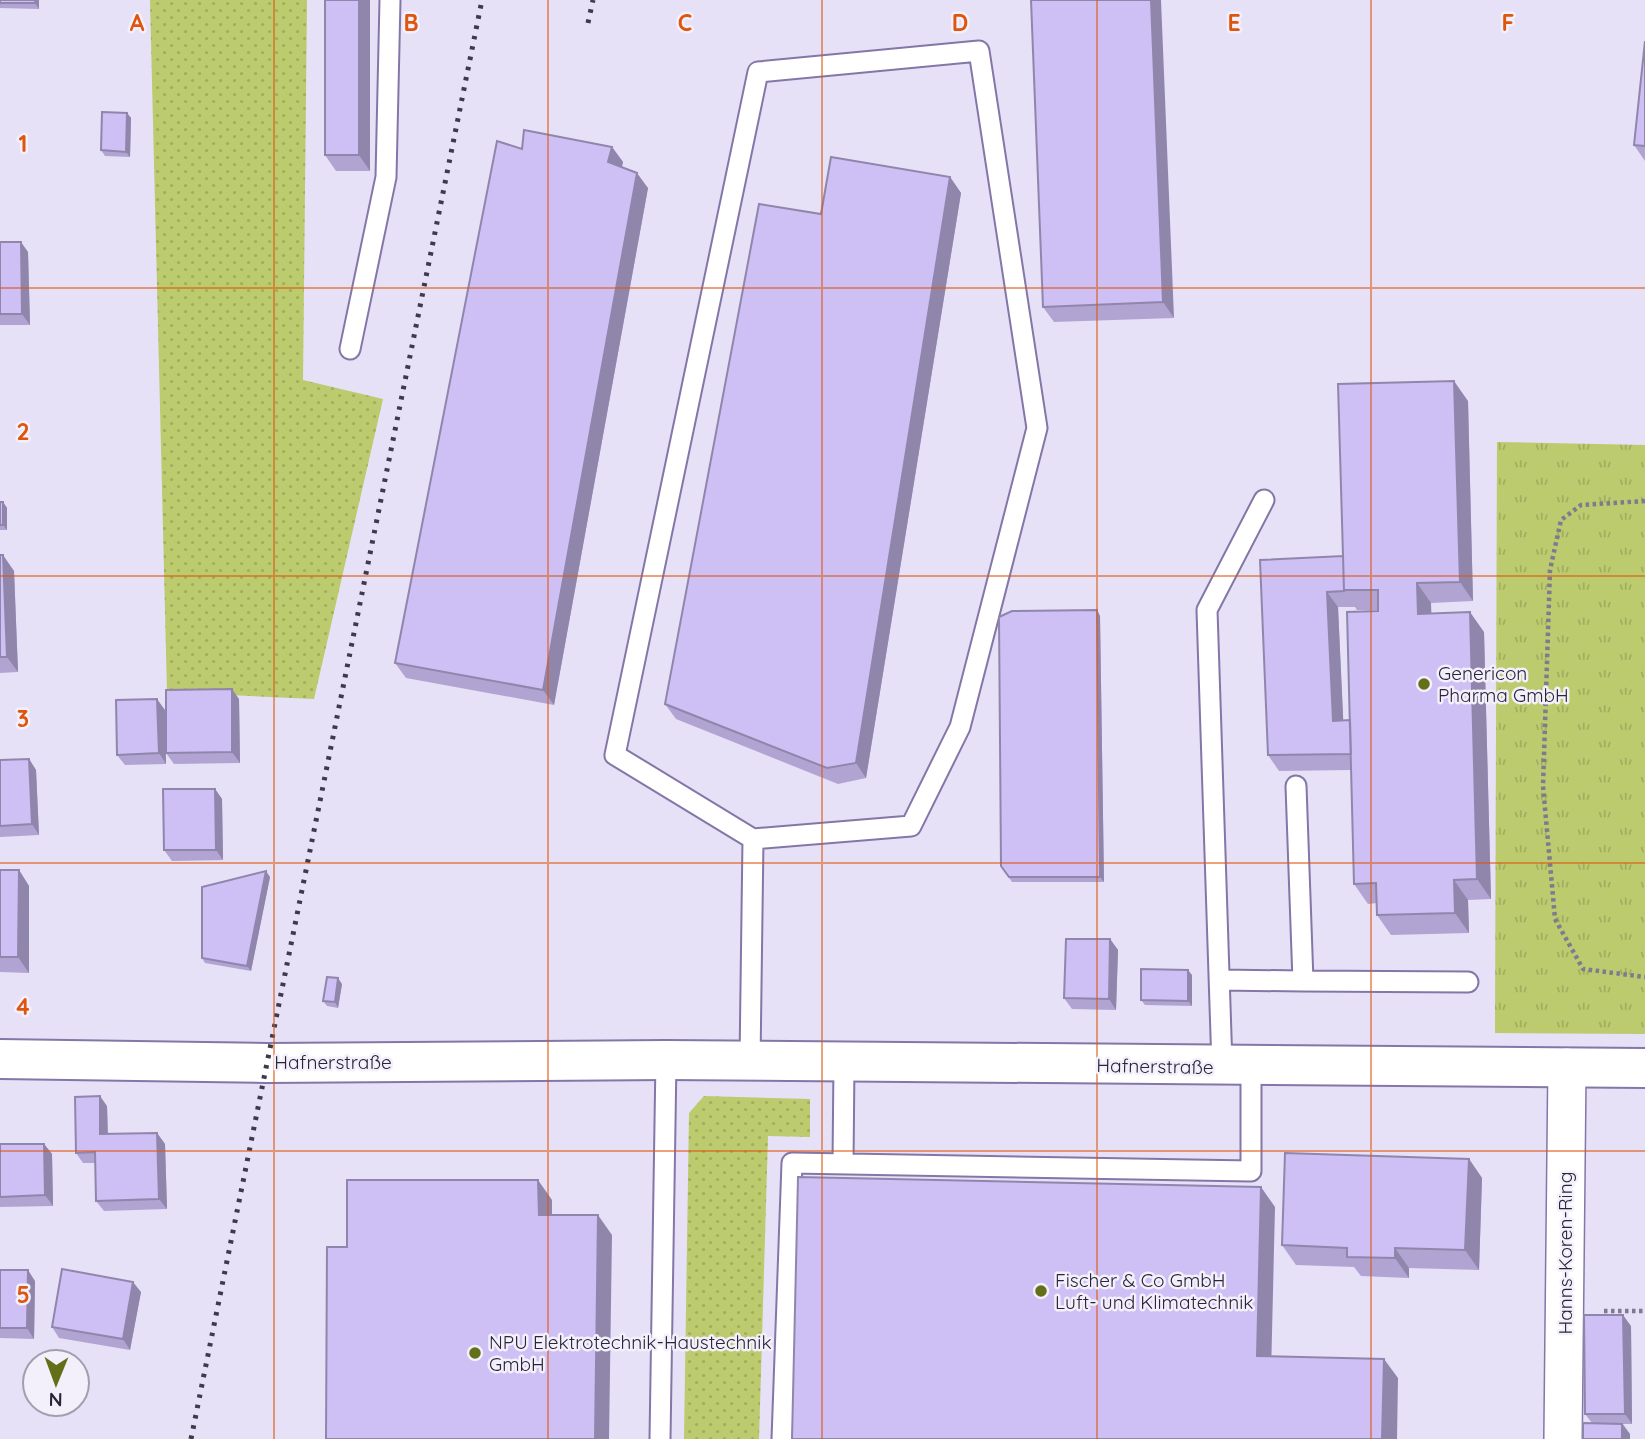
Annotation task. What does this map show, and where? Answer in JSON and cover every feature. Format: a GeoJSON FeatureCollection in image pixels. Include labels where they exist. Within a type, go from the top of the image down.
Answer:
{"type":"FeatureCollection","features":[{"type":"Feature","properties":{"kind":"street","name":"Hafnerstraße"},"geometry":{"type":"LineString","coordinates":[[0,1059],[267,1063],[666,1060],[1645,1068]]}},
{"type":"Feature","properties":{"kind":"street","name":"Hanns-Koren-Ring"},"geometry":{"type":"LineString","coordinates":[[1563,1439],[1567,1067]]}},
{"type":"Feature","properties":{"kind":"lane"},"geometry":{"type":"LineString","coordinates":[[351,348],[386,177],[390,0]]}},
{"type":"Feature","properties":{"kind":"lane"},"geometry":{"type":"LineString","coordinates":[[979,51],[1037,428],[960,727],[911,826],[753,839],[615,755],[758,72],[979,51]]}},
{"type":"Feature","properties":{"kind":"lane"},"geometry":{"type":"LineString","coordinates":[[782,1439],[792,1163],[1251,1171],[1237,1066],[1220,980],[1208,610],[1264,500]]}},
{"type":"Feature","properties":{"kind":"lane"},"geometry":{"type":"LineString","coordinates":[[1296,786],[1303,981]]}},
{"type":"Feature","properties":{"kind":"lane"},"geometry":{"type":"LineString","coordinates":[[750,1061],[753,839]]}},
{"type":"Feature","properties":{"kind":"lane"},"geometry":{"type":"LineString","coordinates":[[1220,980],[1468,982]]}},
{"type":"Feature","properties":{"kind":"lane"},"geometry":{"type":"LineString","coordinates":[[660,1439],[666,1060]]}},
{"type":"Feature","properties":{"kind":"lane"},"geometry":{"type":"LineString","coordinates":[[843,1164],[844,1063]]}},
{"type":"Feature","properties":{"kind":"path"},"geometry":{"type":"LineString","coordinates":[[1645,501],[1581,505],[1561,520],[1550,570],[1543,786],[1555,919],[1583,969],[1645,977]]}},
{"type":"Feature","properties":{"kind":"green space"},"geometry":{"type":"Polygon","coordinates":[[[150,0],[307,0],[303,380],[383,399],[314,699],[167,692],[150,0]]]}},
{"type":"Feature","properties":{"kind":"green space"},"geometry":{"type":"Polygon","coordinates":[[[1497,442],[1645,445],[1645,1034],[1495,1033],[1497,442]]]}},
{"type":"Feature","properties":{"kind":"green space"},"geometry":{"type":"Polygon","coordinates":[[[704,1096],[810,1099],[810,1137],[768,1136],[759,1439],[684,1439],[689,1113],[704,1096]]]}},
{"type":"Feature","properties":{"kind":"building"},"geometry":{"type":"Polygon","coordinates":[[[0,0],[35,0],[35,3],[0,3],[0,0]]]}},
{"type":"Feature","properties":{"kind":"building"},"geometry":{"type":"Polygon","coordinates":[[[325,0],[359,0],[359,155],[325,155],[325,0]]]}},
{"type":"Feature","properties":{"kind":"building"},"geometry":{"type":"Polygon","coordinates":[[[1031,0],[1151,0],[1163,302],[1043,307],[1031,0]]]}},
{"type":"Feature","properties":{"kind":"building"},"geometry":{"type":"Polygon","coordinates":[[[1645,41],[1645,146],[1634,145],[1645,41]]]}},
{"type":"Feature","properties":{"kind":"building"},"geometry":{"type":"Polygon","coordinates":[[[102,112],[127,113],[126,152],[101,150],[102,112]]]}},
{"type":"Feature","properties":{"kind":"building"},"geometry":{"type":"Polygon","coordinates":[[[524,130],[612,147],[608,162],[637,173],[543,690],[395,663],[497,141],[522,149],[524,130]]]}},
{"type":"Feature","properties":{"kind":"building"},"geometry":{"type":"Polygon","coordinates":[[[831,157],[950,177],[856,763],[827,768],[665,704],[759,204],[821,214],[831,157]]]}},
{"type":"Feature","properties":{"kind":"building"},"geometry":{"type":"Polygon","coordinates":[[[0,242],[21,242],[22,314],[0,314],[0,242]]]}},
{"type":"Feature","properties":{"kind":"building","name":"Genericon Pharma GmbH"},"geometry":{"type":"Polygon","coordinates":[[[1454,381],[1460,582],[1417,583],[1418,614],[1470,612],[1477,879],[1454,880],[1455,913],[1377,915],[1376,883],[1354,884],[1347,612],[1378,611],[1378,590],[1344,590],[1338,384],[1454,381]]]}},
{"type":"Feature","properties":{"kind":"building"},"geometry":{"type":"Polygon","coordinates":[[[0,502],[3,502],[3,525],[0,525],[0,502]]]}},
{"type":"Feature","properties":{"kind":"building"},"geometry":{"type":"Polygon","coordinates":[[[0,555],[3,555],[7,657],[0,657],[0,555]]]}},
{"type":"Feature","properties":{"kind":"building"},"geometry":{"type":"Polygon","coordinates":[[[1343,556],[1344,591],[1327,592],[1333,721],[1350,720],[1351,754],[1268,755],[1260,560],[1343,556]]]}},
{"type":"Feature","properties":{"kind":"building"},"geometry":{"type":"Polygon","coordinates":[[[1097,610],[1100,877],[1009,877],[1001,866],[999,617],[1012,611],[1097,610]]]}},
{"type":"Feature","properties":{"kind":"building"},"geometry":{"type":"Polygon","coordinates":[[[232,689],[232,752],[166,753],[166,690],[232,689]]]}},
{"type":"Feature","properties":{"kind":"building"},"geometry":{"type":"Polygon","coordinates":[[[157,699],[159,753],[117,755],[116,700],[157,699]]]}},
{"type":"Feature","properties":{"kind":"building"},"geometry":{"type":"Polygon","coordinates":[[[29,759],[32,824],[0,826],[0,760],[29,759]]]}},
{"type":"Feature","properties":{"kind":"building"},"geometry":{"type":"Polygon","coordinates":[[[163,789],[215,789],[216,850],[164,850],[163,789]]]}},
{"type":"Feature","properties":{"kind":"building"},"geometry":{"type":"Polygon","coordinates":[[[0,870],[19,870],[18,957],[0,957],[0,870]]]}},
{"type":"Feature","properties":{"kind":"building"},"geometry":{"type":"Polygon","coordinates":[[[266,871],[247,966],[202,958],[202,887],[266,871]]]}},
{"type":"Feature","properties":{"kind":"building"},"geometry":{"type":"Polygon","coordinates":[[[1066,939],[1110,939],[1109,999],[1064,998],[1066,939]]]}},
{"type":"Feature","properties":{"kind":"building"},"geometry":{"type":"Polygon","coordinates":[[[1141,969],[1188,970],[1188,1001],[1141,1000],[1141,969]]]}},
{"type":"Feature","properties":{"kind":"building"},"geometry":{"type":"Polygon","coordinates":[[[327,977],[338,978],[335,1002],[323,1001],[327,977]]]}},
{"type":"Feature","properties":{"kind":"building"},"geometry":{"type":"Polygon","coordinates":[[[100,1096],[100,1134],[157,1133],[159,1199],[96,1201],[95,1152],[76,1153],[75,1097],[100,1096]]]}},
{"type":"Feature","properties":{"kind":"building"},"geometry":{"type":"Polygon","coordinates":[[[0,1144],[44,1144],[45,1195],[0,1197],[0,1144]]]}},
{"type":"Feature","properties":{"kind":"building"},"geometry":{"type":"Polygon","coordinates":[[[1285,1153],[1469,1159],[1465,1250],[1395,1248],[1395,1258],[1347,1257],[1347,1248],[1282,1245],[1285,1153]]]}},
{"type":"Feature","properties":{"kind":"building","name":"Fischer & Co GmbH Luft- und Klimatechnik"},"geometry":{"type":"Polygon","coordinates":[[[798,1177],[1261,1187],[1257,1356],[1384,1359],[1382,1439],[792,1439],[798,1177]]]}},
{"type":"Feature","properties":{"kind":"building","name":"NPU Elektrotechnik-Haustechnik GmbH"},"geometry":{"type":"Polygon","coordinates":[[[347,1180],[538,1180],[539,1215],[598,1215],[595,1439],[326,1439],[327,1247],[347,1247],[347,1180]]]}},
{"type":"Feature","properties":{"kind":"building"},"geometry":{"type":"Polygon","coordinates":[[[62,1269],[133,1282],[123,1339],[52,1327],[62,1269]]]}},
{"type":"Feature","properties":{"kind":"building"},"geometry":{"type":"Polygon","coordinates":[[[0,1270],[28,1270],[27,1328],[0,1328],[0,1270]]]}},
{"type":"Feature","properties":{"kind":"building"},"geometry":{"type":"Polygon","coordinates":[[[1584,1315],[1623,1315],[1625,1414],[1585,1414],[1584,1315]]]}},
{"type":"Feature","properties":{"kind":"building"},"geometry":{"type":"Polygon","coordinates":[[[1583,1423],[1622,1424],[1622,1439],[1583,1439],[1583,1423]]]}},
{"type":"Feature","properties":{"kind":"railway"},"geometry":{"type":"LineString","coordinates":[[191,1439],[482,0]]}},
{"type":"Feature","properties":{"kind":"railway"},"geometry":{"type":"LineString","coordinates":[[588,23],[593,0]]}},
{"type":"Feature","properties":{"kind":"place","name":"Genericon Pharma GmbH"},"geometry":{"type":"Point","coordinates":[1424,684]}},
{"type":"Feature","properties":{"kind":"place","name":"Fischer & Co GmbH Luft- und Klimatechnik"},"geometry":{"type":"Point","coordinates":[1041,1291]}},
{"type":"Feature","properties":{"kind":"place","name":"NPU Elektrotechnik-Haustechnik GmbH"},"geometry":{"type":"Point","coordinates":[475,1353]}}]}
